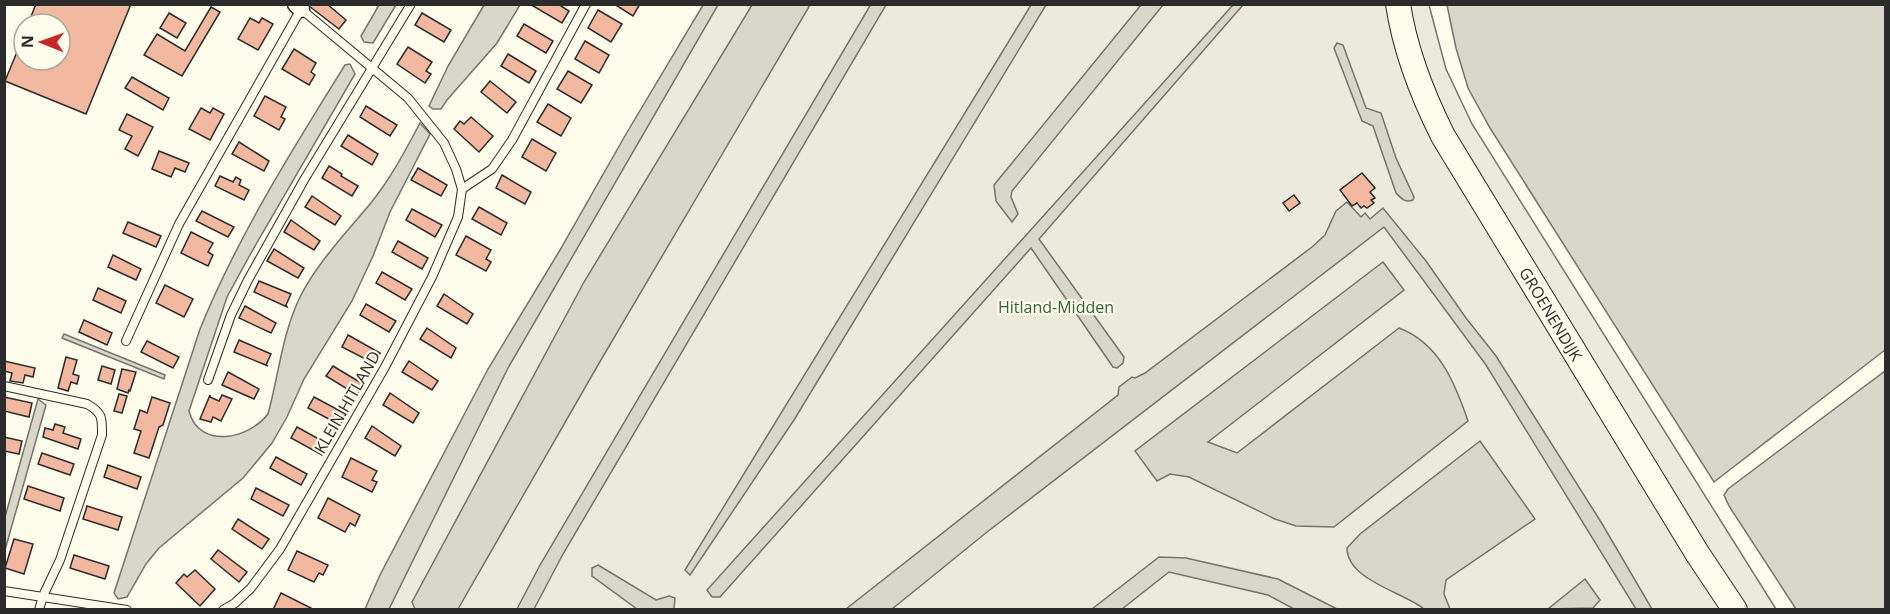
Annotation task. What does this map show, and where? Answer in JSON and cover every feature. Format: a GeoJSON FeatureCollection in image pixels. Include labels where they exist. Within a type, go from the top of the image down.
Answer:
{"type":"FeatureCollection","features":[{"type":"Feature","properties":{"kind":"street","name":"GROENENDIJK"},"geometry":{"type":"LineString","coordinates":[[1398,4],[1412,65],[1425,100],[1443,136],[1697,553],[1735,609]]}},
{"type":"Feature","properties":{"kind":"lane"},"geometry":{"type":"LineString","coordinates":[[208,380],[231,315],[248,280],[304,180],[411,4]]}},
{"type":"Feature","properties":{"kind":"lane"},"geometry":{"type":"LineString","coordinates":[[462,189],[492,169],[512,140],[586,4]]}},
{"type":"Feature","properties":{"kind":"lane"},"geometry":{"type":"LineString","coordinates":[[126,341],[179,224],[298,7]]}},
{"type":"Feature","properties":{"kind":"lane","name":"KLEIN HITLAND"},"geometry":{"type":"LineString","coordinates":[[223,609],[235,603],[251,588],[280,549],[385,367],[432,277],[458,217],[462,189],[444,143],[408,98],[298,7]]}},
{"type":"Feature","properties":{"kind":"lane"},"geometry":{"type":"LineString","coordinates":[[4,386],[87,404],[98,410],[102,420],[102,435],[60,560],[39,609]]}},
{"type":"Feature","properties":{"kind":"lane"},"geometry":{"type":"LineString","coordinates":[[4,591],[128,609]]}},
{"type":"Feature","properties":{"kind":"green space","name":"Hitland-Midden"},"geometry":{"type":"Polygon","coordinates":[[[712,4],[1390,5],[1396,37],[1731,610],[381,610],[515,341],[712,4]]]}},
{"type":"Feature","properties":{"kind":"green space"},"geometry":{"type":"Polygon","coordinates":[[[1406,5],[1429,5],[1446,69],[1472,124],[1776,609],[1745,609],[1455,142],[1422,64],[1406,5]]]}},
{"type":"Feature","properties":{"kind":"shaded area"},"geometry":{"type":"Polygon","coordinates":[[[871,4],[886,5],[563,554],[534,609],[517,609],[540,565],[871,4]]]}},
{"type":"Feature","properties":{"kind":"shaded area"},"geometry":{"type":"Polygon","coordinates":[[[379,5],[396,5],[373,43],[364,42],[361,36],[379,5]]]}},
{"type":"Feature","properties":{"kind":"shaded area"},"geometry":{"type":"Polygon","coordinates":[[[484,5],[520,5],[497,43],[441,109],[433,109],[429,106],[448,66],[484,5]]]}},
{"type":"Feature","properties":{"kind":"shaded area"},"geometry":{"type":"Polygon","coordinates":[[[703,5],[718,5],[508,368],[389,609],[365,609],[380,575],[488,369],[703,5]]]}},
{"type":"Feature","properties":{"kind":"shaded area"},"geometry":{"type":"Polygon","coordinates":[[[752,5],[810,5],[598,365],[458,609],[415,609],[412,602],[584,282],[752,5]]]}},
{"type":"Feature","properties":{"kind":"shaded area"},"geometry":{"type":"Polygon","coordinates":[[[1031,5],[1046,5],[794,420],[690,575],[685,570],[1031,5]]]}},
{"type":"Feature","properties":{"kind":"shaded area"},"geometry":{"type":"Polygon","coordinates":[[[1141,5],[1163,5],[1012,191],[1011,197],[1018,214],[1012,222],[996,201],[994,185],[1141,5]]]}},
{"type":"Feature","properties":{"kind":"shaded area"},"geometry":{"type":"Polygon","coordinates":[[[1233,5],[1243,5],[1039,239],[1124,357],[1123,363],[1117,368],[1113,367],[1031,248],[720,597],[712,597],[707,590],[1233,5]]]}},
{"type":"Feature","properties":{"kind":"shaded area"},"geometry":{"type":"Polygon","coordinates":[[[1447,5],[1885,5],[1885,350],[1714,482],[1490,128],[1468,88],[1456,48],[1447,5]]]}},
{"type":"Feature","properties":{"kind":"shaded area"},"geometry":{"type":"Polygon","coordinates":[[[1337,43],[1343,45],[1366,108],[1381,113],[1396,158],[1414,197],[1413,200],[1406,201],[1396,193],[1373,126],[1362,121],[1334,48],[1337,43]]]}},
{"type":"Feature","properties":{"kind":"shaded area"},"geometry":{"type":"Polygon","coordinates":[[[350,64],[355,74],[227,297],[189,411],[194,423],[203,431],[213,436],[237,434],[260,423],[268,414],[289,324],[301,295],[324,259],[384,185],[420,123],[430,134],[390,212],[352,301],[304,379],[272,443],[243,478],[159,548],[146,564],[127,597],[118,599],[114,593],[200,329],[215,294],[231,260],[286,161],[345,65],[350,64]]]}},
{"type":"Feature","properties":{"kind":"shaded area"},"geometry":{"type":"Polygon","coordinates":[[[1347,202],[1361,217],[1365,213],[1370,219],[1383,208],[1426,261],[1496,356],[1601,522],[1652,609],[1636,609],[1486,365],[1384,227],[987,532],[892,609],[846,609],[1118,395],[1119,387],[1132,377],[1135,378],[1145,373],[1312,247],[1325,235],[1336,211],[1347,202]]]}},
{"type":"Feature","properties":{"kind":"shaded area"},"geometry":{"type":"Polygon","coordinates":[[[1383,262],[1404,290],[1208,442],[1237,453],[1399,328],[1425,344],[1444,366],[1468,421],[1334,527],[1296,526],[1275,519],[1189,477],[1170,474],[1157,481],[1135,451],[1383,262]]]}},
{"type":"Feature","properties":{"kind":"shaded area"},"geometry":{"type":"Polygon","coordinates":[[[64,334],[165,375],[164,379],[62,338],[64,334]]]}},
{"type":"Feature","properties":{"kind":"shaded area"},"geometry":{"type":"Polygon","coordinates":[[[1885,371],[1885,609],[1796,609],[1724,495],[1728,489],[1885,371]]]}},
{"type":"Feature","properties":{"kind":"shaded area"},"geometry":{"type":"Polygon","coordinates":[[[38,399],[46,405],[5,550],[5,517],[38,399]]]}},
{"type":"Feature","properties":{"kind":"shaded area"},"geometry":{"type":"Polygon","coordinates":[[[1480,441],[1535,519],[1446,580],[1444,594],[1450,609],[1424,609],[1366,577],[1356,569],[1349,559],[1347,548],[1360,534],[1480,441]]]}},
{"type":"Feature","properties":{"kind":"shaded area"},"geometry":{"type":"Polygon","coordinates":[[[1159,557],[1186,558],[1278,579],[1337,609],[1294,609],[1268,595],[1169,572],[1122,609],[1092,609],[1159,557]]]}},
{"type":"Feature","properties":{"kind":"shaded area"},"geometry":{"type":"Polygon","coordinates":[[[598,565],[656,600],[669,596],[675,598],[674,609],[637,609],[592,576],[592,568],[598,565]]]}},
{"type":"Feature","properties":{"kind":"shaded area"},"geometry":{"type":"Polygon","coordinates":[[[1585,579],[1600,600],[1593,608],[1548,609],[1585,579]]]}},
{"type":"Feature","properties":{"kind":"building"},"geometry":{"type":"Polygon","coordinates":[[[36,4],[131,4],[86,114],[5,81],[12,64],[12,72],[72,72],[72,12],[33,12],[36,4]]]}},
{"type":"Feature","properties":{"kind":"building"},"geometry":{"type":"Polygon","coordinates":[[[327,4],[346,20],[339,29],[309,6],[327,4]]]}},
{"type":"Feature","properties":{"kind":"building"},"geometry":{"type":"Polygon","coordinates":[[[534,4],[558,4],[569,11],[562,23],[533,6],[534,4]]]}},
{"type":"Feature","properties":{"kind":"building"},"geometry":{"type":"Polygon","coordinates":[[[614,4],[640,4],[633,16],[614,4]]]}},
{"type":"Feature","properties":{"kind":"building"},"geometry":{"type":"Polygon","coordinates":[[[211,7],[220,12],[182,76],[144,55],[157,34],[185,51],[211,7]]]}},
{"type":"Feature","properties":{"kind":"building"},"geometry":{"type":"Polygon","coordinates":[[[598,10],[622,24],[611,42],[588,28],[598,10]]]}},
{"type":"Feature","properties":{"kind":"building"},"geometry":{"type":"Polygon","coordinates":[[[169,13],[186,23],[177,38],[160,28],[169,13]]]}},
{"type":"Feature","properties":{"kind":"building"},"geometry":{"type":"Polygon","coordinates":[[[422,13],[451,30],[444,42],[415,25],[422,13]]]}},
{"type":"Feature","properties":{"kind":"building"},"geometry":{"type":"Polygon","coordinates":[[[250,18],[259,23],[262,18],[273,24],[258,50],[238,39],[250,18]]]}},
{"type":"Feature","properties":{"kind":"building"},"geometry":{"type":"Polygon","coordinates":[[[524,24],[553,41],[546,53],[517,36],[524,24]]]}},
{"type":"Feature","properties":{"kind":"building"},"geometry":{"type":"Polygon","coordinates":[[[585,41],[609,55],[599,73],[575,59],[585,41]]]}},
{"type":"Feature","properties":{"kind":"building"},"geometry":{"type":"Polygon","coordinates":[[[408,47],[432,62],[426,71],[431,74],[425,83],[397,64],[408,47]]]}},
{"type":"Feature","properties":{"kind":"building"},"geometry":{"type":"Polygon","coordinates":[[[294,49],[316,63],[311,72],[315,75],[309,85],[282,69],[294,49]]]}},
{"type":"Feature","properties":{"kind":"building"},"geometry":{"type":"Polygon","coordinates":[[[508,54],[536,71],[529,83],[501,66],[508,54]]]}},
{"type":"Feature","properties":{"kind":"building"},"geometry":{"type":"Polygon","coordinates":[[[568,71],[592,85],[581,103],[557,89],[568,71]]]}},
{"type":"Feature","properties":{"kind":"building"},"geometry":{"type":"Polygon","coordinates":[[[132,77],[169,98],[163,110],[125,88],[132,77]]]}},
{"type":"Feature","properties":{"kind":"building"},"geometry":{"type":"Polygon","coordinates":[[[490,81],[516,102],[507,113],[481,92],[490,81]]]}},
{"type":"Feature","properties":{"kind":"building"},"geometry":{"type":"Polygon","coordinates":[[[265,96],[286,107],[281,117],[285,119],[279,130],[254,116],[265,96]]]}},
{"type":"Feature","properties":{"kind":"building"},"geometry":{"type":"Polygon","coordinates":[[[548,104],[571,118],[561,136],[537,122],[548,104]]]}},
{"type":"Feature","properties":{"kind":"building"},"geometry":{"type":"Polygon","coordinates":[[[366,106],[397,125],[390,136],[360,117],[366,106]]]}},
{"type":"Feature","properties":{"kind":"building"},"geometry":{"type":"Polygon","coordinates":[[[201,108],[210,113],[213,108],[224,114],[210,140],[189,129],[201,108]]]}},
{"type":"Feature","properties":{"kind":"building"},"geometry":{"type":"Polygon","coordinates":[[[127,114],[153,127],[138,156],[125,149],[132,136],[119,130],[127,114]]]}},
{"type":"Feature","properties":{"kind":"building"},"geometry":{"type":"Polygon","coordinates":[[[471,117],[493,136],[479,152],[454,129],[460,121],[464,124],[471,117]]]}},
{"type":"Feature","properties":{"kind":"building"},"geometry":{"type":"Polygon","coordinates":[[[348,135],[378,154],[372,165],[341,146],[348,135]]]}},
{"type":"Feature","properties":{"kind":"building"},"geometry":{"type":"Polygon","coordinates":[[[532,139],[556,153],[546,171],[522,157],[532,139]]]}},
{"type":"Feature","properties":{"kind":"building"},"geometry":{"type":"Polygon","coordinates":[[[239,142],[269,161],[264,171],[232,154],[239,142]]]}},
{"type":"Feature","properties":{"kind":"building"},"geometry":{"type":"Polygon","coordinates":[[[159,151],[189,163],[185,172],[175,168],[171,177],[152,169],[159,151]]]}},
{"type":"Feature","properties":{"kind":"building"},"geometry":{"type":"Polygon","coordinates":[[[329,166],[358,186],[352,196],[322,178],[329,166]]]}},
{"type":"Feature","properties":{"kind":"building"},"geometry":{"type":"Polygon","coordinates":[[[418,168],[447,185],[441,196],[411,180],[418,168]]]}},
{"type":"Feature","properties":{"kind":"building"},"geometry":{"type":"Polygon","coordinates":[[[1362,173],[1375,188],[1370,192],[1375,198],[1371,200],[1374,203],[1367,208],[1364,206],[1361,208],[1357,203],[1352,206],[1340,190],[1362,173]]]}},
{"type":"Feature","properties":{"kind":"building"},"geometry":{"type":"Polygon","coordinates":[[[502,175],[531,192],[525,204],[496,188],[502,175]]]}},
{"type":"Feature","properties":{"kind":"building"},"geometry":{"type":"Polygon","coordinates":[[[220,176],[233,182],[236,177],[241,180],[239,185],[249,190],[244,200],[215,186],[220,176]]]}},
{"type":"Feature","properties":{"kind":"building"},"geometry":{"type":"Polygon","coordinates":[[[1294,195],[1300,203],[1289,211],[1283,203],[1294,195]]]}},
{"type":"Feature","properties":{"kind":"building"},"geometry":{"type":"Polygon","coordinates":[[[312,196],[341,216],[335,225],[305,207],[312,196]]]}},
{"type":"Feature","properties":{"kind":"building"},"geometry":{"type":"Polygon","coordinates":[[[479,207],[507,223],[501,235],[472,219],[479,207]]]}},
{"type":"Feature","properties":{"kind":"building"},"geometry":{"type":"Polygon","coordinates":[[[412,209],[442,225],[435,237],[406,220],[412,209]]]}},
{"type":"Feature","properties":{"kind":"building"},"geometry":{"type":"Polygon","coordinates":[[[202,211],[234,227],[228,237],[196,221],[202,211]]]}},
{"type":"Feature","properties":{"kind":"building"},"geometry":{"type":"Polygon","coordinates":[[[291,220],[320,241],[314,250],[284,232],[291,220]]]}},
{"type":"Feature","properties":{"kind":"building"},"geometry":{"type":"Polygon","coordinates":[[[128,222],[161,236],[156,247],[123,233],[128,222]]]}},
{"type":"Feature","properties":{"kind":"building"},"geometry":{"type":"Polygon","coordinates":[[[191,232],[213,243],[208,252],[213,255],[208,266],[181,253],[191,232]]]}},
{"type":"Feature","properties":{"kind":"building"},"geometry":{"type":"Polygon","coordinates":[[[466,236],[491,250],[486,259],[491,262],[486,271],[456,255],[466,236]]]}},
{"type":"Feature","properties":{"kind":"building"},"geometry":{"type":"Polygon","coordinates":[[[398,241],[428,258],[422,269],[392,252],[398,241]]]}},
{"type":"Feature","properties":{"kind":"building"},"geometry":{"type":"Polygon","coordinates":[[[274,249],[304,268],[298,278],[267,261],[274,249]]]}},
{"type":"Feature","properties":{"kind":"building"},"geometry":{"type":"Polygon","coordinates":[[[113,255],[141,269],[136,280],[108,267],[113,255]]]}},
{"type":"Feature","properties":{"kind":"building"},"geometry":{"type":"Polygon","coordinates":[[[382,272],[412,289],[405,300],[376,283],[382,272]]]}},
{"type":"Feature","properties":{"kind":"building"},"geometry":{"type":"Polygon","coordinates":[[[259,281],[291,294],[287,307],[254,292],[259,281]]]}},
{"type":"Feature","properties":{"kind":"building"},"geometry":{"type":"Polygon","coordinates":[[[165,285],[193,299],[184,317],[156,303],[165,285]]]}},
{"type":"Feature","properties":{"kind":"building"},"geometry":{"type":"Polygon","coordinates":[[[98,288],[126,301],[121,313],[93,300],[98,288]]]}},
{"type":"Feature","properties":{"kind":"building"},"geometry":{"type":"Polygon","coordinates":[[[444,294],[473,314],[467,324],[437,306],[444,294]]]}},
{"type":"Feature","properties":{"kind":"building"},"geometry":{"type":"Polygon","coordinates":[[[366,304],[396,321],[389,332],[360,315],[366,304]]]}},
{"type":"Feature","properties":{"kind":"building"},"geometry":{"type":"Polygon","coordinates":[[[245,306],[276,323],[271,333],[239,318],[245,306]]]}},
{"type":"Feature","properties":{"kind":"building"},"geometry":{"type":"Polygon","coordinates":[[[84,320],[112,333],[107,345],[79,332],[84,320]]]}},
{"type":"Feature","properties":{"kind":"building"},"geometry":{"type":"Polygon","coordinates":[[[427,328],[456,348],[451,358],[420,339],[427,328]]]}},
{"type":"Feature","properties":{"kind":"building"},"geometry":{"type":"Polygon","coordinates":[[[348,335],[380,353],[375,364],[342,347],[348,335]]]}},
{"type":"Feature","properties":{"kind":"building"},"geometry":{"type":"Polygon","coordinates":[[[239,340],[271,354],[266,365],[268,366],[234,352],[239,340]]]}},
{"type":"Feature","properties":{"kind":"building"},"geometry":{"type":"Polygon","coordinates":[[[147,341],[179,357],[173,368],[141,352],[147,341]]]}},
{"type":"Feature","properties":{"kind":"building"},"geometry":{"type":"Polygon","coordinates":[[[66,357],[77,360],[73,374],[79,376],[77,384],[71,382],[68,391],[58,388],[66,357]]]}},
{"type":"Feature","properties":{"kind":"building"},"geometry":{"type":"Polygon","coordinates":[[[4,361],[35,368],[33,377],[25,375],[23,383],[10,381],[12,373],[4,371],[4,361]]]}},
{"type":"Feature","properties":{"kind":"building"},"geometry":{"type":"Polygon","coordinates":[[[409,361],[438,381],[432,390],[402,372],[409,361]]]}},
{"type":"Feature","properties":{"kind":"building"},"geometry":{"type":"Polygon","coordinates":[[[102,366],[115,370],[111,384],[98,380],[102,366]]]}},
{"type":"Feature","properties":{"kind":"building"},"geometry":{"type":"Polygon","coordinates":[[[333,366],[363,384],[357,395],[326,376],[333,366]]]}},
{"type":"Feature","properties":{"kind":"building"},"geometry":{"type":"Polygon","coordinates":[[[122,369],[136,372],[128,393],[117,389],[122,369]]]}},
{"type":"Feature","properties":{"kind":"building"},"geometry":{"type":"Polygon","coordinates":[[[228,372],[259,389],[254,399],[222,385],[228,372]]]}},
{"type":"Feature","properties":{"kind":"building"},"geometry":{"type":"Polygon","coordinates":[[[390,393],[419,413],[413,423],[383,405],[390,393]]]}},
{"type":"Feature","properties":{"kind":"building"},"geometry":{"type":"Polygon","coordinates":[[[119,394],[127,396],[122,413],[114,411],[119,394]]]}},
{"type":"Feature","properties":{"kind":"building"},"geometry":{"type":"Polygon","coordinates":[[[210,395],[219,401],[222,395],[232,399],[221,421],[213,417],[211,422],[200,419],[210,395]]]}},
{"type":"Feature","properties":{"kind":"building"},"geometry":{"type":"Polygon","coordinates":[[[4,397],[32,403],[29,417],[4,411],[4,397]]]}},
{"type":"Feature","properties":{"kind":"building"},"geometry":{"type":"Polygon","coordinates":[[[152,397],[170,403],[149,458],[134,453],[141,431],[134,429],[140,410],[147,413],[152,397]]]}},
{"type":"Feature","properties":{"kind":"building"},"geometry":{"type":"Polygon","coordinates":[[[314,397],[346,414],[340,425],[308,408],[314,397]]]}},
{"type":"Feature","properties":{"kind":"building"},"geometry":{"type":"Polygon","coordinates":[[[55,424],[65,427],[63,433],[81,439],[78,449],[43,437],[45,428],[53,430],[55,424]]]}},
{"type":"Feature","properties":{"kind":"building"},"geometry":{"type":"Polygon","coordinates":[[[372,426],[401,446],[395,456],[365,438],[372,426]]]}},
{"type":"Feature","properties":{"kind":"building"},"geometry":{"type":"Polygon","coordinates":[[[297,427],[328,444],[322,455],[291,438],[297,427]]]}},
{"type":"Feature","properties":{"kind":"building"},"geometry":{"type":"Polygon","coordinates":[[[4,437],[22,441],[19,454],[4,451],[4,437]]]}},
{"type":"Feature","properties":{"kind":"building"},"geometry":{"type":"Polygon","coordinates":[[[42,453],[74,464],[70,475],[38,464],[42,453]]]}},
{"type":"Feature","properties":{"kind":"building"},"geometry":{"type":"Polygon","coordinates":[[[276,457],[307,474],[301,485],[270,468],[276,457]]]}},
{"type":"Feature","properties":{"kind":"building"},"geometry":{"type":"Polygon","coordinates":[[[351,458],[377,471],[372,480],[377,482],[372,492],[342,477],[351,458]]]}},
{"type":"Feature","properties":{"kind":"building"},"geometry":{"type":"Polygon","coordinates":[[[108,465],[141,477],[137,489],[104,477],[108,465]]]}},
{"type":"Feature","properties":{"kind":"building"},"geometry":{"type":"Polygon","coordinates":[[[28,486],[64,498],[60,511],[24,499],[28,486]]]}},
{"type":"Feature","properties":{"kind":"building"},"geometry":{"type":"Polygon","coordinates":[[[256,488],[289,505],[283,516],[251,499],[256,488]]]}},
{"type":"Feature","properties":{"kind":"building"},"geometry":{"type":"Polygon","coordinates":[[[328,498],[360,515],[355,526],[350,523],[345,532],[318,518],[328,498]]]}},
{"type":"Feature","properties":{"kind":"building"},"geometry":{"type":"Polygon","coordinates":[[[87,506],[122,517],[118,530],[83,519],[87,506]]]}},
{"type":"Feature","properties":{"kind":"building"},"geometry":{"type":"Polygon","coordinates":[[[238,519],[269,539],[262,549],[232,529],[238,519]]]}},
{"type":"Feature","properties":{"kind":"building"},"geometry":{"type":"Polygon","coordinates":[[[14,539],[33,544],[24,574],[5,568],[14,539]]]}},
{"type":"Feature","properties":{"kind":"building"},"geometry":{"type":"Polygon","coordinates":[[[218,550],[247,572],[239,582],[211,559],[218,550]]]}},
{"type":"Feature","properties":{"kind":"building"},"geometry":{"type":"Polygon","coordinates":[[[297,551],[328,565],[323,575],[319,573],[314,582],[288,570],[297,551]]]}},
{"type":"Feature","properties":{"kind":"building"},"geometry":{"type":"Polygon","coordinates":[[[74,555],[109,566],[105,579],[70,568],[74,555]]]}},
{"type":"Feature","properties":{"kind":"building"},"geometry":{"type":"Polygon","coordinates":[[[195,570],[215,589],[200,606],[176,583],[184,574],[187,577],[195,570]]]}},
{"type":"Feature","properties":{"kind":"building"},"geometry":{"type":"Polygon","coordinates":[[[281,593],[311,608],[310,610],[273,610],[281,593]]]}}]}
